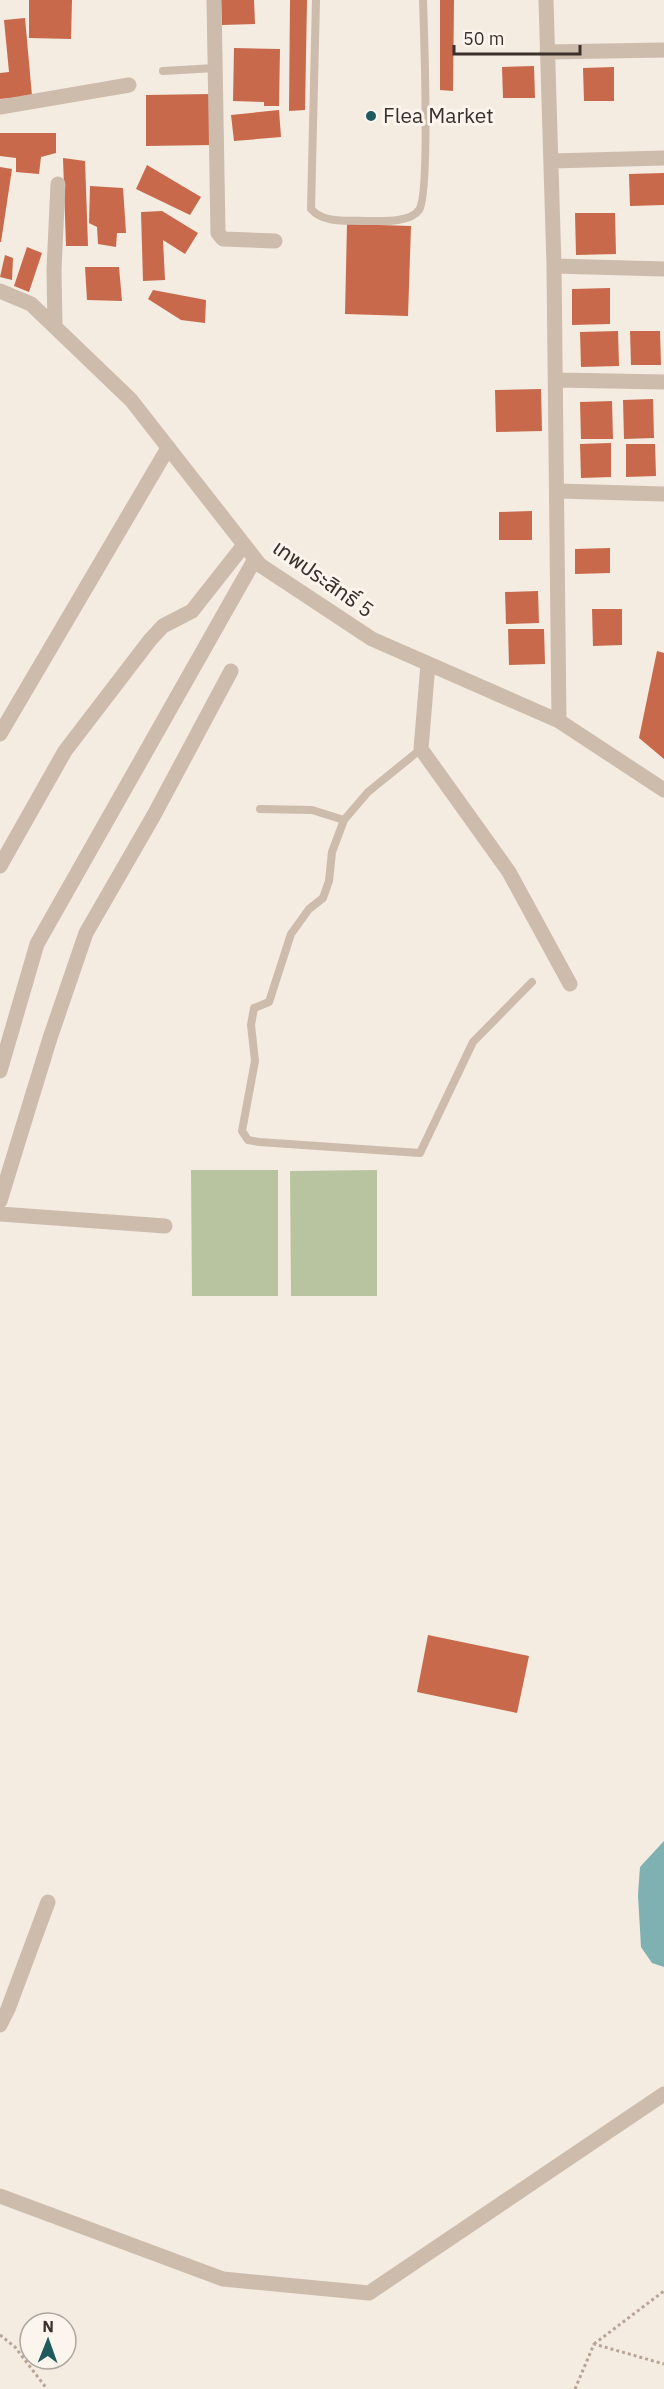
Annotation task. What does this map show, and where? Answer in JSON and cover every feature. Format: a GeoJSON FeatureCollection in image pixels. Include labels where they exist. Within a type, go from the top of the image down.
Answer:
{"type":"FeatureCollection","features":[{"type":"Feature","properties":{"kind":"street"},"geometry":{"type":"LineString","coordinates":[[214,0],[219,237],[275,241]]}},
{"type":"Feature","properties":{"kind":"street"},"geometry":{"type":"LineString","coordinates":[[546,0],[554,266],[559,721]]}},
{"type":"Feature","properties":{"kind":"street"},"geometry":{"type":"LineString","coordinates":[[547,52],[664,50]]}},
{"type":"Feature","properties":{"kind":"street"},"geometry":{"type":"LineString","coordinates":[[0,107],[129,85]]}},
{"type":"Feature","properties":{"kind":"street"},"geometry":{"type":"LineString","coordinates":[[551,161],[664,158]]}},
{"type":"Feature","properties":{"kind":"street"},"geometry":{"type":"LineString","coordinates":[[55,327],[54,269],[58,184]]}},
{"type":"Feature","properties":{"kind":"street"},"geometry":{"type":"LineString","coordinates":[[554,266],[664,269]]}},
{"type":"Feature","properties":{"kind":"street","name":"เทพประสิทธิ์ 5"},"geometry":{"type":"LineString","coordinates":[[0,291],[31,304],[131,400],[260,565],[372,639],[559,721],[664,790]]}},
{"type":"Feature","properties":{"kind":"street"},"geometry":{"type":"LineString","coordinates":[[556,380],[664,381]]}},
{"type":"Feature","properties":{"kind":"street"},"geometry":{"type":"LineString","coordinates":[[0,734],[55,644],[168,448]]}},
{"type":"Feature","properties":{"kind":"street"},"geometry":{"type":"LineString","coordinates":[[558,491],[664,494]]}},
{"type":"Feature","properties":{"kind":"street"},"geometry":{"type":"LineString","coordinates":[[0,866],[65,751],[150,640],[163,626],[192,611],[244,545]]}},
{"type":"Feature","properties":{"kind":"street"},"geometry":{"type":"LineString","coordinates":[[0,1071],[37,944],[255,559]]}},
{"type":"Feature","properties":{"kind":"street"},"geometry":{"type":"LineString","coordinates":[[428,664],[422,749],[509,872],[570,984]]}},
{"type":"Feature","properties":{"kind":"street"},"geometry":{"type":"LineString","coordinates":[[0,1201],[50,1038],[86,933],[154,815],[231,671]]}},
{"type":"Feature","properties":{"kind":"street"},"geometry":{"type":"LineString","coordinates":[[0,1214],[165,1226]]}},
{"type":"Feature","properties":{"kind":"street"},"geometry":{"type":"LineString","coordinates":[[0,2025],[48,1902]]}},
{"type":"Feature","properties":{"kind":"street"},"geometry":{"type":"LineString","coordinates":[[0,2196],[223,2279],[369,2293],[664,2094]]}},
{"type":"Feature","properties":{"kind":"lane"},"geometry":{"type":"LineString","coordinates":[[316,0],[311,209],[324,219],[383,221],[409,217],[420,209],[423,200],[425,152],[423,0]]}},
{"type":"Feature","properties":{"kind":"lane"},"geometry":{"type":"LineString","coordinates":[[163,71],[215,68]]}},
{"type":"Feature","properties":{"kind":"lane"},"geometry":{"type":"LineString","coordinates":[[422,749],[368,792],[344,820],[332,852],[329,881],[323,898],[309,909],[291,934],[269,1002],[254,1008],[251,1024],[255,1061],[242,1131],[248,1140],[420,1153],[473,1042],[532,982]]}},
{"type":"Feature","properties":{"kind":"lane"},"geometry":{"type":"LineString","coordinates":[[260,809],[312,810],[344,820]]}},
{"type":"Feature","properties":{"kind":"path"},"geometry":{"type":"LineString","coordinates":[[575,2389],[594,2344],[664,2291]]}},
{"type":"Feature","properties":{"kind":"path"},"geometry":{"type":"LineString","coordinates":[[0,2336],[15,2347],[47,2389]]}},
{"type":"Feature","properties":{"kind":"path"},"geometry":{"type":"LineString","coordinates":[[594,2344],[664,2364]]}},
{"type":"Feature","properties":{"kind":"green space"},"geometry":{"type":"Polygon","coordinates":[[[191,1170],[278,1170],[278,1296],[192,1296],[191,1170]]]}},
{"type":"Feature","properties":{"kind":"green space"},"geometry":{"type":"Polygon","coordinates":[[[377,1170],[377,1296],[291,1296],[290,1171],[377,1170]]]}},
{"type":"Feature","properties":{"kind":"water"},"geometry":{"type":"Polygon","coordinates":[[[664,1841],[664,1967],[652,1963],[641,1947],[638,1895],[640,1867],[664,1841]]]}},
{"type":"Feature","properties":{"kind":"building"},"geometry":{"type":"Polygon","coordinates":[[[29,0],[72,0],[71,39],[29,38],[29,0]]]}},
{"type":"Feature","properties":{"kind":"building"},"geometry":{"type":"Polygon","coordinates":[[[221,0],[254,0],[255,24],[222,25],[221,0]]]}},
{"type":"Feature","properties":{"kind":"building"},"geometry":{"type":"Polygon","coordinates":[[[290,0],[307,0],[305,110],[289,111],[290,0]]]}},
{"type":"Feature","properties":{"kind":"building"},"geometry":{"type":"Polygon","coordinates":[[[440,0],[454,0],[453,91],[440,90],[440,0]]]}},
{"type":"Feature","properties":{"kind":"building"},"geometry":{"type":"Polygon","coordinates":[[[25,18],[32,96],[0,99],[0,73],[9,72],[4,20],[25,18]]]}},
{"type":"Feature","properties":{"kind":"building"},"geometry":{"type":"Polygon","coordinates":[[[234,48],[280,49],[279,106],[264,106],[264,102],[233,101],[234,48]]]}},
{"type":"Feature","properties":{"kind":"building"},"geometry":{"type":"Polygon","coordinates":[[[534,66],[535,98],[503,98],[502,67],[534,66]]]}},
{"type":"Feature","properties":{"kind":"building"},"geometry":{"type":"Polygon","coordinates":[[[614,67],[614,101],[584,101],[583,68],[614,67]]]}},
{"type":"Feature","properties":{"kind":"building"},"geometry":{"type":"Polygon","coordinates":[[[212,94],[212,145],[146,146],[146,95],[212,94]]]}},
{"type":"Feature","properties":{"kind":"building"},"geometry":{"type":"Polygon","coordinates":[[[279,110],[281,137],[234,141],[231,115],[279,110]]]}},
{"type":"Feature","properties":{"kind":"building"},"geometry":{"type":"Polygon","coordinates":[[[0,133],[56,133],[56,153],[41,157],[39,174],[16,172],[16,158],[0,156],[0,133]]]}},
{"type":"Feature","properties":{"kind":"building"},"geometry":{"type":"Polygon","coordinates":[[[63,158],[85,161],[88,246],[66,246],[63,158]]]}},
{"type":"Feature","properties":{"kind":"building"},"geometry":{"type":"Polygon","coordinates":[[[147,165],[201,197],[190,215],[136,189],[147,165]]]}},
{"type":"Feature","properties":{"kind":"building"},"geometry":{"type":"Polygon","coordinates":[[[0,167],[12,169],[1,242],[0,242],[0,167]]]}},
{"type":"Feature","properties":{"kind":"building"},"geometry":{"type":"Polygon","coordinates":[[[664,173],[664,205],[630,206],[629,174],[664,173]]]}},
{"type":"Feature","properties":{"kind":"building"},"geometry":{"type":"Polygon","coordinates":[[[90,186],[123,188],[126,233],[117,233],[116,247],[98,244],[97,227],[89,223],[90,186]]]}},
{"type":"Feature","properties":{"kind":"building"},"geometry":{"type":"Polygon","coordinates":[[[162,211],[198,233],[185,254],[163,240],[165,280],[143,281],[141,212],[162,211]]]}},
{"type":"Feature","properties":{"kind":"building"},"geometry":{"type":"Polygon","coordinates":[[[575,213],[615,213],[616,254],[576,255],[575,213]]]}},
{"type":"Feature","properties":{"kind":"building"},"geometry":{"type":"Polygon","coordinates":[[[347,224],[411,226],[408,316],[345,314],[347,224]]]}},
{"type":"Feature","properties":{"kind":"building"},"geometry":{"type":"Polygon","coordinates":[[[27,247],[42,253],[29,292],[14,286],[27,247]]]}},
{"type":"Feature","properties":{"kind":"building"},"geometry":{"type":"Polygon","coordinates":[[[5,255],[13,258],[12,280],[0,277],[5,255]]]}},
{"type":"Feature","properties":{"kind":"building"},"geometry":{"type":"Polygon","coordinates":[[[85,267],[119,267],[122,301],[87,300],[85,267]]]}},
{"type":"Feature","properties":{"kind":"building"},"geometry":{"type":"Polygon","coordinates":[[[610,288],[610,324],[572,325],[572,289],[610,288]]]}},
{"type":"Feature","properties":{"kind":"building"},"geometry":{"type":"Polygon","coordinates":[[[153,290],[206,300],[205,323],[181,320],[148,299],[153,290]]]}},
{"type":"Feature","properties":{"kind":"building"},"geometry":{"type":"Polygon","coordinates":[[[618,331],[619,366],[581,367],[580,332],[618,331]]]}},
{"type":"Feature","properties":{"kind":"building"},"geometry":{"type":"Polygon","coordinates":[[[630,331],[660,331],[661,365],[631,365],[630,331]]]}},
{"type":"Feature","properties":{"kind":"building"},"geometry":{"type":"Polygon","coordinates":[[[541,389],[542,431],[496,432],[495,390],[541,389]]]}},
{"type":"Feature","properties":{"kind":"building"},"geometry":{"type":"Polygon","coordinates":[[[653,399],[654,438],[624,439],[623,400],[653,399]]]}},
{"type":"Feature","properties":{"kind":"building"},"geometry":{"type":"Polygon","coordinates":[[[612,401],[613,439],[581,439],[580,402],[612,401]]]}},
{"type":"Feature","properties":{"kind":"building"},"geometry":{"type":"Polygon","coordinates":[[[611,443],[611,477],[581,478],[580,444],[611,443]]]}},
{"type":"Feature","properties":{"kind":"building"},"geometry":{"type":"Polygon","coordinates":[[[626,444],[655,444],[656,476],[626,477],[626,444]]]}},
{"type":"Feature","properties":{"kind":"building"},"geometry":{"type":"Polygon","coordinates":[[[532,511],[532,540],[499,540],[499,512],[532,511]]]}},
{"type":"Feature","properties":{"kind":"building"},"geometry":{"type":"Polygon","coordinates":[[[610,548],[610,573],[575,574],[575,549],[610,548]]]}},
{"type":"Feature","properties":{"kind":"building"},"geometry":{"type":"Polygon","coordinates":[[[538,591],[539,623],[506,624],[505,592],[538,591]]]}},
{"type":"Feature","properties":{"kind":"building"},"geometry":{"type":"Polygon","coordinates":[[[592,609],[622,609],[622,645],[593,646],[592,609]]]}},
{"type":"Feature","properties":{"kind":"building"},"geometry":{"type":"Polygon","coordinates":[[[508,629],[544,629],[545,664],[509,665],[508,629]]]}},
{"type":"Feature","properties":{"kind":"building"},"geometry":{"type":"Polygon","coordinates":[[[657,651],[664,653],[664,759],[639,738],[657,651]]]}},
{"type":"Feature","properties":{"kind":"building"},"geometry":{"type":"Polygon","coordinates":[[[428,1635],[529,1656],[517,1713],[417,1692],[428,1635]]]}},
{"type":"Feature","properties":{"kind":"place","name":"Flea Market"},"geometry":{"type":"Point","coordinates":[371,116]}}]}
